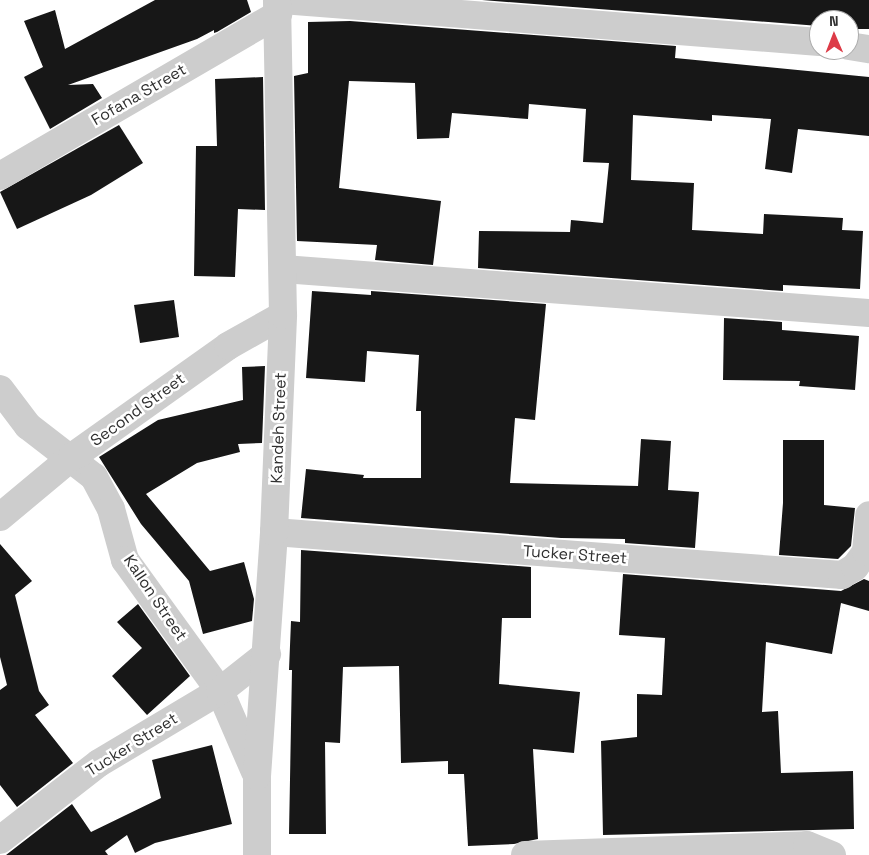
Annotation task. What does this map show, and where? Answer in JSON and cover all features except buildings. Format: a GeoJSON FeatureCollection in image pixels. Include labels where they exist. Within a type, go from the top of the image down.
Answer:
{"type":"FeatureCollection","features":[{"type":"Feature","properties":{"kind":"street"},"geometry":{"type":"LineString","coordinates":[[279,5],[809,41]]}},
{"type":"Feature","properties":{"kind":"street","name":"Fofana Street"},"geometry":{"type":"LineString","coordinates":[[0,176],[279,5]]}},
{"type":"Feature","properties":{"kind":"street","name":"Kandeh Street"},"geometry":{"type":"LineString","coordinates":[[257,855],[257,776],[267,654],[284,315],[279,5]]}},
{"type":"Feature","properties":{"kind":"street"},"geometry":{"type":"LineString","coordinates":[[283,269],[869,313]]}},
{"type":"Feature","properties":{"kind":"street","name":"Second Street"},"geometry":{"type":"LineString","coordinates":[[0,517],[72,457],[228,346],[284,315]]}},
{"type":"Feature","properties":{"kind":"street","name":"Kallon Street"},"geometry":{"type":"LineString","coordinates":[[0,389],[28,426],[72,457],[94,477],[111,509],[125,560],[220,690],[257,776]]}},
{"type":"Feature","properties":{"kind":"street","name":"Tucker Street"},"geometry":{"type":"LineString","coordinates":[[274,532],[842,575],[855,567],[866,552],[869,514]]}},
{"type":"Feature","properties":{"kind":"street","name":"Tucker Street"},"geometry":{"type":"LineString","coordinates":[[0,840],[99,764],[220,690],[267,654]]}},
{"type":"Feature","properties":{"kind":"street"},"geometry":{"type":"LineString","coordinates":[[525,855],[807,845],[832,855]]}}]}
